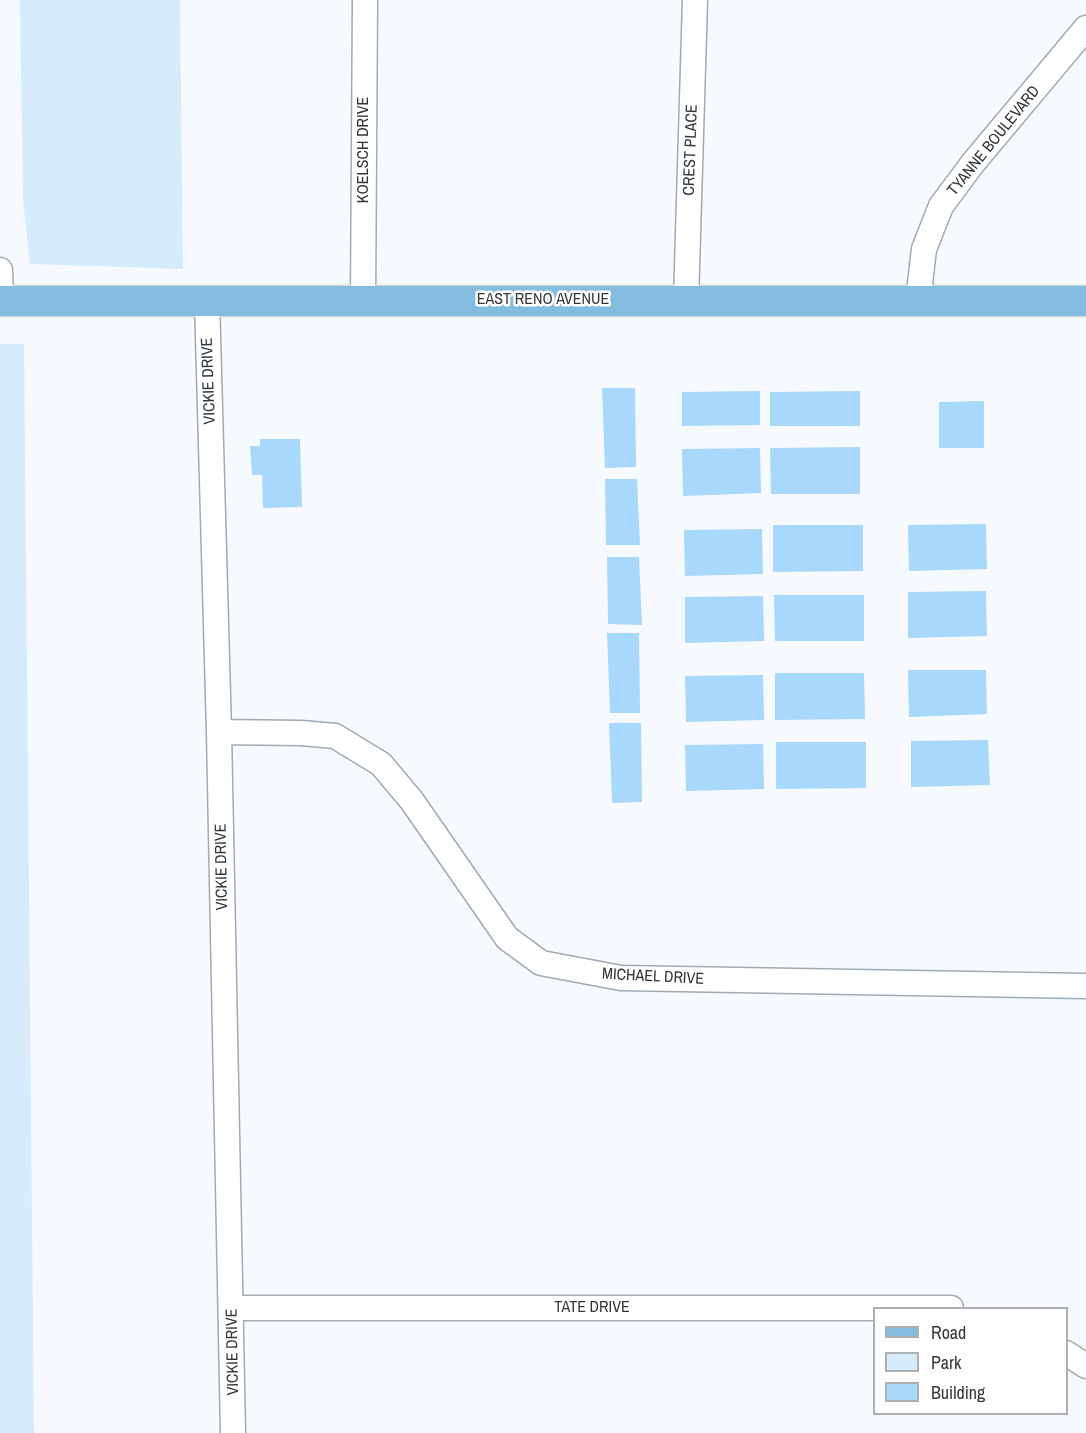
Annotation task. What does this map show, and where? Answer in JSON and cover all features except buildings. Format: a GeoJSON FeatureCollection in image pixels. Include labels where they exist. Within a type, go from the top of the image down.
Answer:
{"type":"FeatureCollection","features":[{"type":"Feature","properties":{"kind":"main road","name":"EAST RENO AVENUE"},"geometry":{"type":"LineString","coordinates":[[1,301],[1086,301]]}},
{"type":"Feature","properties":{"kind":"street","name":"KOELSCH DRIVE"},"geometry":{"type":"LineString","coordinates":[[363,300],[365,0]]}},
{"type":"Feature","properties":{"kind":"street","name":"CREST PLACE"},"geometry":{"type":"LineString","coordinates":[[686,301],[695,0]]}},
{"type":"Feature","properties":{"kind":"street","name":"TYANNE BOULEVARD"},"geometry":{"type":"LineString","coordinates":[[918,301],[924,249],[941,206],[973,163],[1086,28]]}},
{"type":"Feature","properties":{"kind":"street"},"geometry":{"type":"LineString","coordinates":[[0,270],[1,301]]}},
{"type":"Feature","properties":{"kind":"street","name":"VICKIE DRIVE"},"geometry":{"type":"LineString","coordinates":[[207,300],[219,732],[233,1433]]}},
{"type":"Feature","properties":{"kind":"street","name":"MICHAEL DRIVE"},"geometry":{"type":"LineString","coordinates":[[219,732],[301,733],[335,736],[381,764],[412,801],[507,938],[541,963],[621,978],[1086,986]]}},
{"type":"Feature","properties":{"kind":"street","name":"TATE DRIVE"},"geometry":{"type":"LineString","coordinates":[[232,1308],[873,1308]]}},
{"type":"Feature","properties":{"kind":"street"},"geometry":{"type":"LineString","coordinates":[[1068,1354],[1086,1366]]}},
{"type":"Feature","properties":{"kind":"green space"},"geometry":{"type":"Polygon","coordinates":[[[20,0],[180,0],[183,269],[30,264],[23,200],[20,0]]]}},
{"type":"Feature","properties":{"kind":"green space"},"geometry":{"type":"Polygon","coordinates":[[[0,344],[24,344],[34,1433],[0,1433],[0,344]]]}}]}
